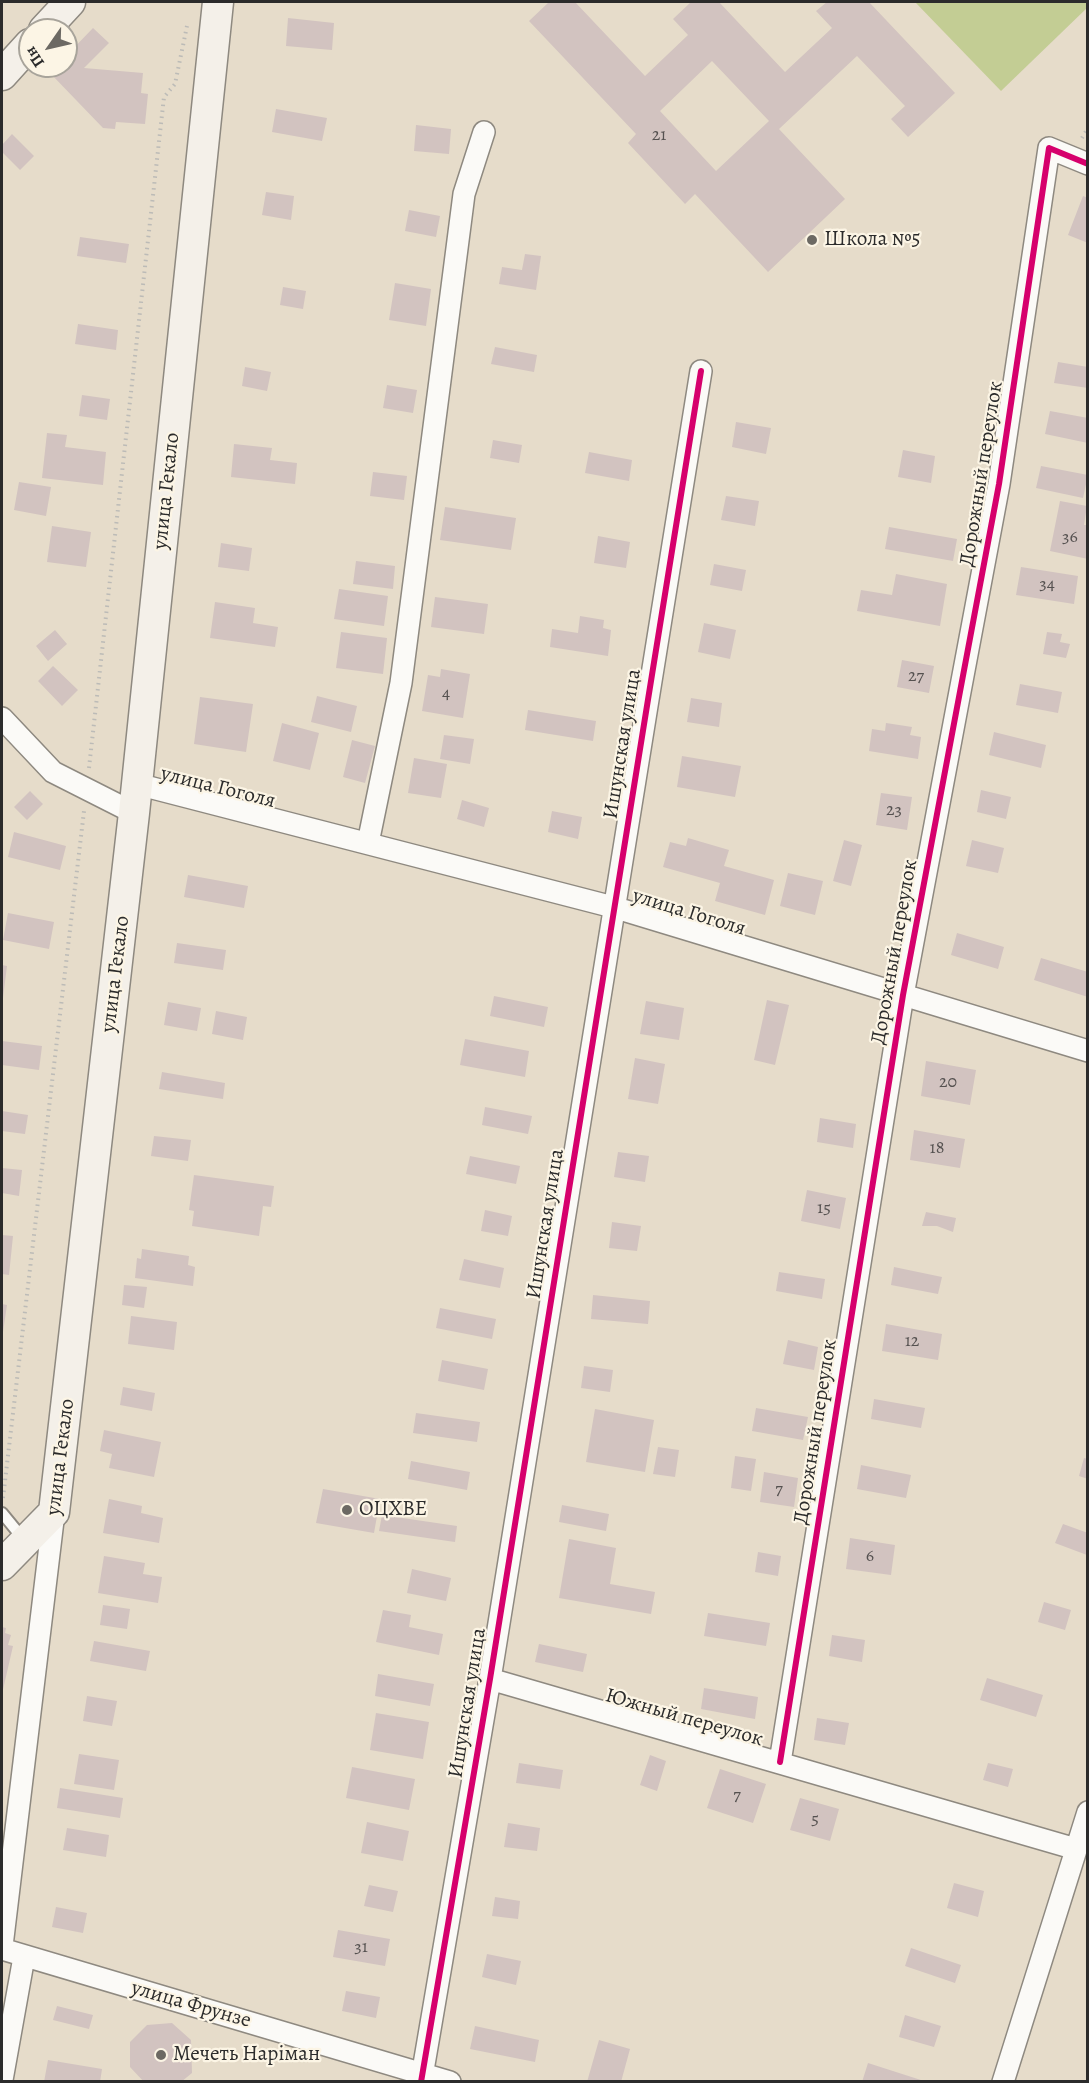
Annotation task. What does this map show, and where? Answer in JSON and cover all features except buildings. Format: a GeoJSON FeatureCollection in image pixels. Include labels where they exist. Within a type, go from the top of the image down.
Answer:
{"type":"FeatureCollection","features":[{"type":"Feature","properties":{"kind":"main road"},"geometry":{"type":"LineString","coordinates":[[55,18],[70,2]]}},
{"type":"Feature","properties":{"kind":"main road","name":"улица Гекало"},"geometry":{"type":"LineString","coordinates":[[54,1512],[134,813],[218,2]]}},
{"type":"Feature","properties":{"kind":"main road"},"geometry":{"type":"LineString","coordinates":[[2,75],[18,57]]}},
{"type":"Feature","properties":{"kind":"main road"},"geometry":{"type":"LineString","coordinates":[[2,1565],[54,1512]]}},
{"type":"Feature","properties":{"kind":"street"},"geometry":{"type":"LineString","coordinates":[[368,843],[401,683],[464,194],[484,132]]}},
{"type":"Feature","properties":{"kind":"street","name":"Дорожный переулок"},"geometry":{"type":"LineString","coordinates":[[780,1762],[903,995],[999,484],[1049,148],[1088,164]]}},
{"type":"Feature","properties":{"kind":"street","name":"Ишунская улица"},"geometry":{"type":"LineString","coordinates":[[422,2077],[490,1679],[701,371]]}},
{"type":"Feature","properties":{"kind":"street"},"geometry":{"type":"LineString","coordinates":[[2,718],[53,772],[134,813]]}},
{"type":"Feature","properties":{"kind":"street","name":"улица Гоголя"},"geometry":{"type":"LineString","coordinates":[[137,784],[613,907],[1088,1051]]}},
{"type":"Feature","properties":{"kind":"street","name":"улица Гекало"},"geometry":{"type":"LineString","coordinates":[[2,1947],[54,1512]]}},
{"type":"Feature","properties":{"kind":"street","name":"Южный переулок"},"geometry":{"type":"LineString","coordinates":[[490,1679],[1076,1849]]}},
{"type":"Feature","properties":{"kind":"street"},"geometry":{"type":"LineString","coordinates":[[1003,2082],[1088,1812]]}},
{"type":"Feature","properties":{"kind":"street","name":"улица Фрунзе"},"geometry":{"type":"LineString","coordinates":[[2,1947],[24,1957],[422,2077],[450,2082]]}},
{"type":"Feature","properties":{"kind":"street"},"geometry":{"type":"LineString","coordinates":[[2,2080],[24,1957]]}},
{"type":"Feature","properties":{"kind":"lane"},"geometry":{"type":"LineString","coordinates":[[2,1513],[25,1541]]}},
{"type":"Feature","properties":{"kind":"path"},"geometry":{"type":"LineString","coordinates":[[2,1508],[87,790],[164,98],[175,84],[187,22]]}},
{"type":"Feature","properties":{"kind":"green space"},"geometry":{"type":"Polygon","coordinates":[[[915,2],[1087,2],[1088,7],[1001,91],[915,2]]]}},
{"type":"Feature","properties":{"kind":"cycle path"},"geometry":{"type":"LineString","coordinates":[[780,1762],[903,995],[999,484],[1049,148],[1088,164]]}},
{"type":"Feature","properties":{"kind":"cycle path"},"geometry":{"type":"LineString","coordinates":[[421,2082],[490,1679],[701,371]]}},
{"type":"Feature","properties":{"kind":"place","name":"Школа №5"},"geometry":{"type":"Point","coordinates":[812,240]}},
{"type":"Feature","properties":{"kind":"place","name":"ОЦХВЕ"},"geometry":{"type":"Point","coordinates":[347,1510]}},
{"type":"Feature","properties":{"kind":"place","name":"Мечеть Наріман"},"geometry":{"type":"Point","coordinates":[161,2055]}}]}
